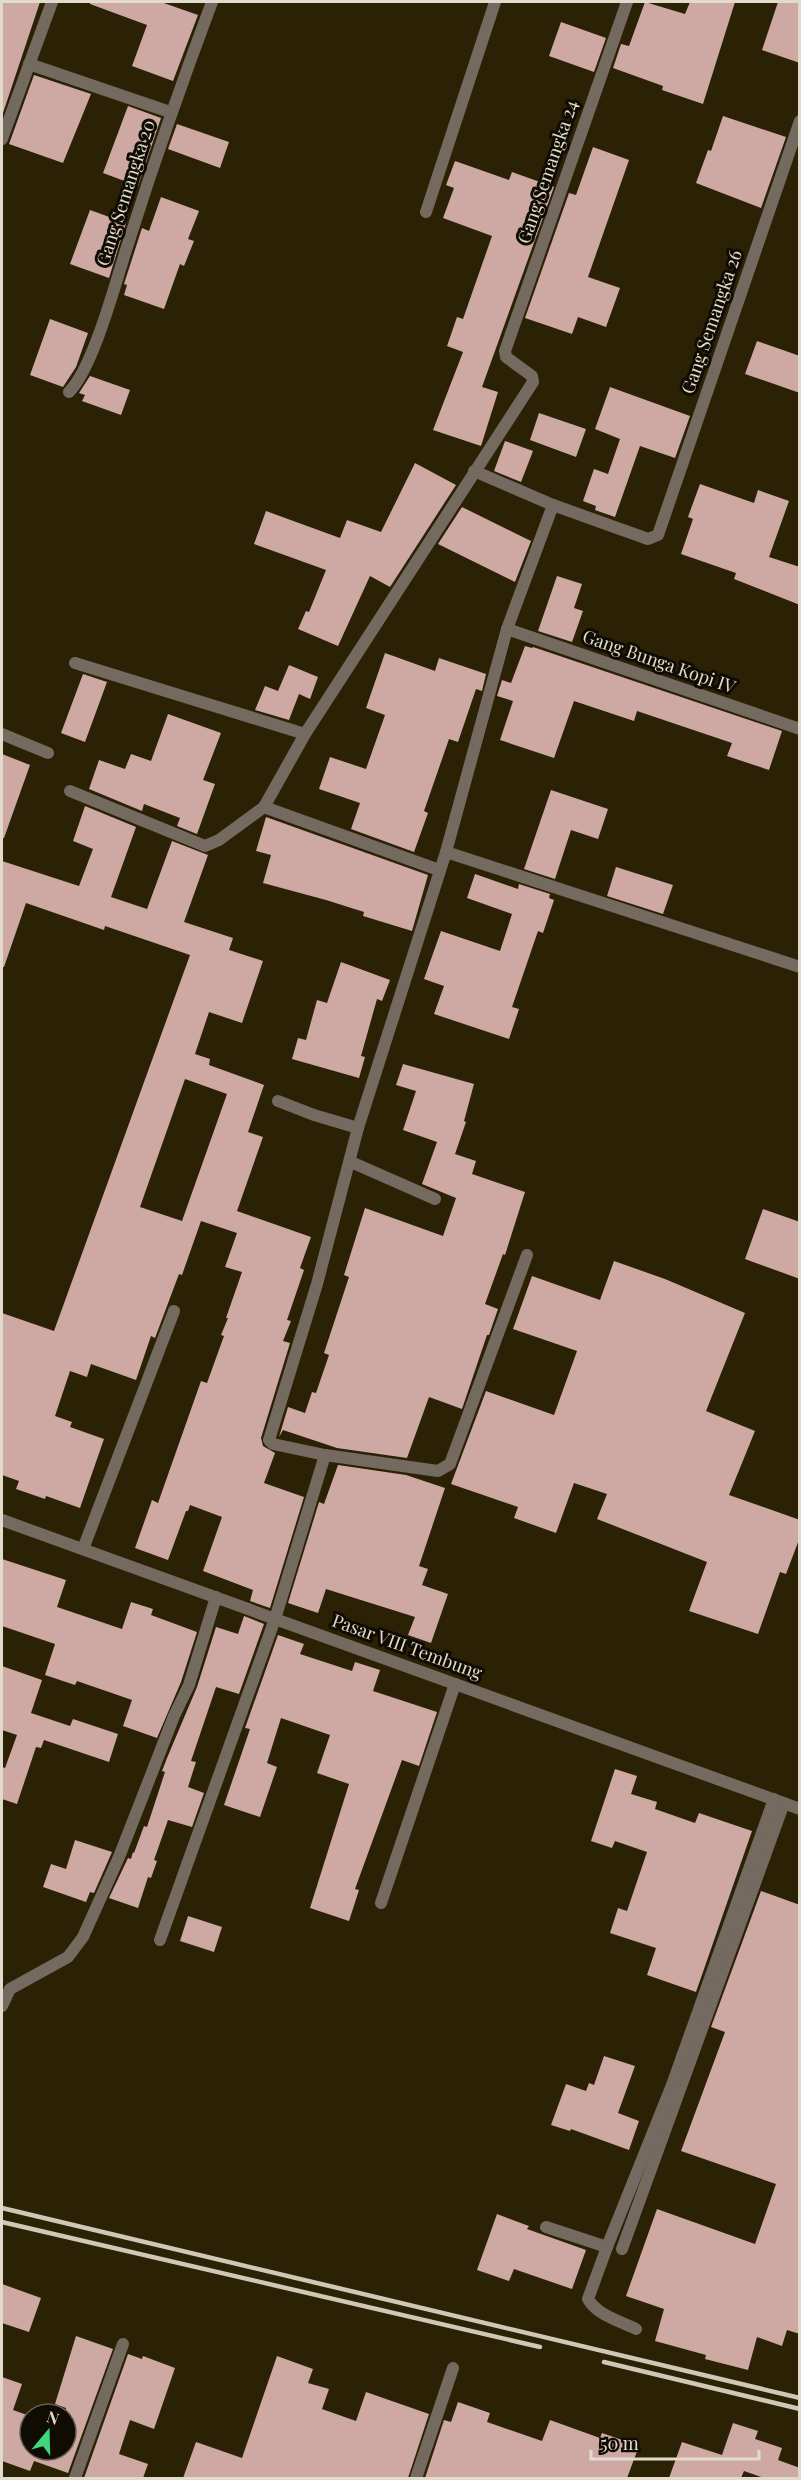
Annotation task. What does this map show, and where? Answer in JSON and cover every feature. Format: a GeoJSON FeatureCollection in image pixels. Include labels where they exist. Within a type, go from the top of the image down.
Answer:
{"type":"FeatureCollection","features":[{"type":"Feature","properties":{"kind":"street"},"geometry":{"type":"LineString","coordinates":[[2,140],[52,2]]}},
{"type":"Feature","properties":{"kind":"street","name":"Gang Semangka 20"},"geometry":{"type":"LineString","coordinates":[[69,392],[79,380],[99,332],[170,112],[212,2]]}},
{"type":"Feature","properties":{"kind":"street"},"geometry":{"type":"LineString","coordinates":[[426,212],[495,2]]}},
{"type":"Feature","properties":{"kind":"street","name":"Gang Semangka 24"},"geometry":{"type":"LineString","coordinates":[[474,471],[533,380],[532,376],[505,355],[627,2]]}},
{"type":"Feature","properties":{"kind":"street"},"geometry":{"type":"LineString","coordinates":[[29,64],[170,112]]}},
{"type":"Feature","properties":{"kind":"street","name":"Gang Semangka 26"},"geometry":{"type":"LineString","coordinates":[[553,505],[648,539],[658,535],[800,121]]}},
{"type":"Feature","properties":{"kind":"street"},"geometry":{"type":"LineString","coordinates":[[70,791],[205,846],[219,840],[264,807],[305,734],[474,471],[553,505],[507,630],[446,852],[358,1128],[351,1162],[317,1284],[268,1436],[273,1444],[325,1455],[444,1470],[450,1464],[527,1255]]}},
{"type":"Feature","properties":{"kind":"street","name":"Gang Bunga Kopi IV"},"geometry":{"type":"LineString","coordinates":[[507,630],[800,729]]}},
{"type":"Feature","properties":{"kind":"street"},"geometry":{"type":"LineString","coordinates":[[75,663],[305,734]]}},
{"type":"Feature","properties":{"kind":"street"},"geometry":{"type":"LineString","coordinates":[[2,734],[48,753]]}},
{"type":"Feature","properties":{"kind":"street"},"geometry":{"type":"LineString","coordinates":[[264,807],[439,870]]}},
{"type":"Feature","properties":{"kind":"street"},"geometry":{"type":"LineString","coordinates":[[446,852],[800,967]]}},
{"type":"Feature","properties":{"kind":"street"},"geometry":{"type":"LineString","coordinates":[[278,1101],[358,1128]]}},
{"type":"Feature","properties":{"kind":"street"},"geometry":{"type":"LineString","coordinates":[[351,1162],[435,1199]]}},
{"type":"Feature","properties":{"kind":"street"},"geometry":{"type":"LineString","coordinates":[[83,1549],[174,1311]]}},
{"type":"Feature","properties":{"kind":"street"},"geometry":{"type":"LineString","coordinates":[[160,1940],[275,1619],[325,1455]]}},
{"type":"Feature","properties":{"kind":"street","name":"Pasar VIII Tembung"},"geometry":{"type":"LineString","coordinates":[[2,1520],[800,1809]]}},
{"type":"Feature","properties":{"kind":"street"},"geometry":{"type":"LineString","coordinates":[[2,2006],[10,1989],[68,1958],[83,1937],[119,1857],[174,1716],[189,1685],[216,1597]]}},
{"type":"Feature","properties":{"kind":"street"},"geometry":{"type":"LineString","coordinates":[[381,1904],[455,1684]]}},
{"type":"Feature","properties":{"kind":"street"},"geometry":{"type":"LineString","coordinates":[[636,2329],[592,2307],[588,2300],[779,1801]]}},
{"type":"Feature","properties":{"kind":"street"},"geometry":{"type":"LineString","coordinates":[[622,2249],[779,1801]]}},
{"type":"Feature","properties":{"kind":"street"},"geometry":{"type":"LineString","coordinates":[[546,2227],[607,2247]]}},
{"type":"Feature","properties":{"kind":"street"},"geometry":{"type":"LineString","coordinates":[[75,2478],[123,2344]]}},
{"type":"Feature","properties":{"kind":"street"},"geometry":{"type":"LineString","coordinates":[[416,2478],[453,2368]]}},
{"type":"Feature","properties":{"kind":"building"},"geometry":{"type":"Polygon","coordinates":[[[2,2],[40,2],[2,116],[2,2]]]}},
{"type":"Feature","properties":{"kind":"building"},"geometry":{"type":"Polygon","coordinates":[[[90,2],[161,2],[198,15],[173,81],[132,66],[147,25],[90,4],[90,2]]]}},
{"type":"Feature","properties":{"kind":"building"},"geometry":{"type":"Polygon","coordinates":[[[645,2],[685,14],[690,2],[735,2],[703,104],[662,90],[663,86],[613,68],[621,44],[629,46],[645,2]]]}},
{"type":"Feature","properties":{"kind":"building"},"geometry":{"type":"Polygon","coordinates":[[[778,2],[800,2],[800,63],[762,50],[778,2]]]}},
{"type":"Feature","properties":{"kind":"building"},"geometry":{"type":"Polygon","coordinates":[[[561,22],[606,38],[594,72],[549,56],[561,22]]]}},
{"type":"Feature","properties":{"kind":"building"},"geometry":{"type":"Polygon","coordinates":[[[34,75],[91,94],[63,163],[9,144],[34,75]]]}},
{"type":"Feature","properties":{"kind":"building"},"geometry":{"type":"Polygon","coordinates":[[[128,106],[161,118],[138,186],[103,173],[128,106]]]}},
{"type":"Feature","properties":{"kind":"building"},"geometry":{"type":"Polygon","coordinates":[[[723,116],[786,137],[761,208],[696,183],[708,150],[711,151],[723,116]]]}},
{"type":"Feature","properties":{"kind":"building"},"geometry":{"type":"Polygon","coordinates":[[[177,124],[229,142],[220,168],[168,149],[177,124]]]}},
{"type":"Feature","properties":{"kind":"building"},"geometry":{"type":"Polygon","coordinates":[[[593,147],[629,160],[588,277],[620,288],[606,327],[578,317],[572,334],[525,318],[569,193],[576,195],[593,147]]]}},
{"type":"Feature","properties":{"kind":"building"},"geometry":{"type":"Polygon","coordinates":[[[455,161],[509,180],[512,172],[554,187],[482,387],[498,392],[481,446],[433,430],[463,352],[447,346],[457,317],[463,319],[492,236],[443,218],[454,188],[446,185],[455,161]]]}},
{"type":"Feature","properties":{"kind":"building"},"geometry":{"type":"Polygon","coordinates":[[[161,197],[199,211],[188,239],[194,241],[184,266],[180,264],[164,309],[124,295],[127,285],[124,284],[142,228],[149,231],[161,197]]]}},
{"type":"Feature","properties":{"kind":"building"},"geometry":{"type":"Polygon","coordinates":[[[90,210],[126,223],[109,278],[70,264],[90,210]]]}},
{"type":"Feature","properties":{"kind":"building"},"geometry":{"type":"Polygon","coordinates":[[[50,319],[88,333],[76,367],[63,387],[30,375],[50,319]]]}},
{"type":"Feature","properties":{"kind":"building"},"geometry":{"type":"Polygon","coordinates":[[[757,341],[800,356],[800,393],[745,374],[757,341]]]}},
{"type":"Feature","properties":{"kind":"building"},"geometry":{"type":"Polygon","coordinates":[[[90,376],[130,390],[121,415],[82,401],[85,395],[79,393],[90,376]]]}},
{"type":"Feature","properties":{"kind":"building"},"geometry":{"type":"Polygon","coordinates":[[[610,387],[690,416],[675,458],[640,446],[615,517],[595,510],[596,506],[583,501],[594,469],[608,474],[620,439],[595,429],[610,387]]]}},
{"type":"Feature","properties":{"kind":"building"},"geometry":{"type":"Polygon","coordinates":[[[539,413],[586,429],[576,457],[530,440],[539,413]]]}},
{"type":"Feature","properties":{"kind":"building"},"geometry":{"type":"Polygon","coordinates":[[[505,441],[533,451],[521,482],[494,471],[505,441]]]}},
{"type":"Feature","properties":{"kind":"building"},"geometry":{"type":"Polygon","coordinates":[[[415,463],[456,485],[390,587],[370,576],[338,646],[298,629],[306,611],[309,612],[326,570],[254,544],[266,511],[340,538],[347,520],[381,532],[415,463]]]}},
{"type":"Feature","properties":{"kind":"building"},"geometry":{"type":"Polygon","coordinates":[[[700,484],[754,503],[758,490],[789,501],[769,557],[800,567],[800,605],[734,579],[736,573],[681,554],[693,519],[688,517],[700,484]]]}},
{"type":"Feature","properties":{"kind":"building"},"geometry":{"type":"Polygon","coordinates":[[[462,507],[531,541],[515,582],[438,544],[462,507]]]}},
{"type":"Feature","properties":{"kind":"building"},"geometry":{"type":"Polygon","coordinates":[[[557,576],[582,584],[574,608],[583,611],[572,642],[538,631],[557,576]]]}},
{"type":"Feature","properties":{"kind":"building"},"geometry":{"type":"Polygon","coordinates":[[[525,646],[782,731],[769,770],[727,756],[732,743],[637,711],[634,721],[574,701],[554,758],[500,740],[513,701],[497,696],[502,680],[511,683],[525,646]]]}},
{"type":"Feature","properties":{"kind":"building"},"geometry":{"type":"Polygon","coordinates":[[[385,653],[435,671],[439,658],[486,674],[482,691],[476,689],[458,742],[449,739],[424,811],[428,813],[414,852],[351,829],[360,803],[319,789],[330,757],[366,769],[385,715],[366,708],[385,653]]]}},
{"type":"Feature","properties":{"kind":"building"},"geometry":{"type":"Polygon","coordinates":[[[289,665],[318,677],[310,699],[299,694],[289,720],[255,710],[265,686],[278,691],[289,665]]]}},
{"type":"Feature","properties":{"kind":"building"},"geometry":{"type":"Polygon","coordinates":[[[83,674],[107,682],[85,742],[61,733],[83,674]]]}},
{"type":"Feature","properties":{"kind":"building"},"geometry":{"type":"Polygon","coordinates":[[[168,714],[221,733],[203,780],[215,784],[197,834],[177,826],[180,818],[144,804],[142,811],[89,789],[99,760],[125,769],[131,754],[151,761],[168,714]]]}},
{"type":"Feature","properties":{"kind":"building"},"geometry":{"type":"Polygon","coordinates":[[[2,754],[30,765],[4,838],[2,838],[2,754]]]}},
{"type":"Feature","properties":{"kind":"building"},"geometry":{"type":"Polygon","coordinates":[[[551,790],[608,809],[598,839],[571,830],[555,879],[524,869],[551,790]]]}},
{"type":"Feature","properties":{"kind":"building"},"geometry":{"type":"Polygon","coordinates":[[[85,806],[136,827],[111,897],[147,909],[172,841],[208,855],[184,922],[233,938],[229,950],[263,961],[242,1023],[209,1012],[195,1054],[210,1059],[209,1065],[264,1085],[248,1132],[263,1137],[237,1211],[311,1237],[300,1268],[304,1270],[287,1320],[291,1321],[283,1341],[290,1343],[261,1438],[263,1446],[275,1453],[264,1483],[304,1497],[270,1608],[250,1601],[253,1590],[203,1571],[222,1517],[190,1505],[168,1560],[135,1548],[152,1500],[158,1503],[201,1381],[207,1383],[224,1336],[221,1335],[242,1272],[225,1267],[237,1233],[201,1221],[182,1275],[179,1274],[155,1338],[151,1336],[136,1380],[91,1364],[87,1377],[70,1371],[55,1416],[72,1422],[70,1427],[104,1439],[80,1508],[46,1496],[45,1499],[16,1489],[19,1481],[2,1475],[2,1313],[54,1331],[190,955],[105,926],[104,930],[26,903],[4,967],[2,967],[2,861],[79,886],[93,849],[73,841],[85,806]],[[185,1079],[140,1207],[182,1221],[227,1094],[185,1079]]]}},
{"type":"Feature","properties":{"kind":"building"},"geometry":{"type":"Polygon","coordinates":[[[266,817],[428,875],[412,931],[363,916],[364,912],[263,883],[271,855],[256,851],[266,817]]]}},
{"type":"Feature","properties":{"kind":"building"},"geometry":{"type":"Polygon","coordinates":[[[616,867],[673,885],[663,914],[607,896],[616,867]]]}},
{"type":"Feature","properties":{"kind":"building"},"geometry":{"type":"Polygon","coordinates":[[[475,874],[518,889],[519,884],[550,894],[549,898],[554,900],[543,933],[538,931],[512,1007],[519,1009],[509,1039],[434,1014],[444,986],[424,979],[441,931],[500,951],[512,914],[467,898],[475,874]]]}},
{"type":"Feature","properties":{"kind":"building"},"geometry":{"type":"Polygon","coordinates":[[[341,962],[390,980],[382,1001],[377,999],[361,1056],[365,1057],[359,1078],[292,1059],[298,1038],[306,1040],[317,1000],[327,1003],[341,962]]]}},
{"type":"Feature","properties":{"kind":"building"},"geometry":{"type":"Polygon","coordinates":[[[403,1064],[474,1084],[464,1121],[466,1122],[455,1154],[476,1161],[472,1174],[525,1192],[505,1255],[503,1254],[485,1304],[498,1309],[462,1409],[429,1397],[407,1458],[337,1448],[283,1430],[279,1437],[288,1407],[305,1413],[312,1392],[316,1393],[329,1355],[324,1353],[349,1277],[344,1275],[365,1208],[443,1236],[456,1198],[422,1184],[437,1142],[403,1130],[416,1091],[396,1085],[403,1064]]]}},
{"type":"Feature","properties":{"kind":"building"},"geometry":{"type":"Polygon","coordinates":[[[763,1209],[800,1222],[800,1279],[745,1259],[763,1209]]]}},
{"type":"Feature","properties":{"kind":"building"},"geometry":{"type":"Polygon","coordinates":[[[614,1261],[665,1279],[745,1313],[706,1411],[755,1431],[729,1495],[800,1520],[800,1537],[786,1574],[780,1572],[758,1634],[689,1611],[707,1562],[597,1519],[607,1494],[574,1483],[556,1533],[514,1518],[518,1507],[451,1484],[486,1391],[554,1415],[577,1351],[513,1329],[532,1276],[600,1300],[614,1261]]]}},
{"type":"Feature","properties":{"kind":"building"},"geometry":{"type":"Polygon","coordinates":[[[338,1465],[406,1475],[445,1488],[419,1566],[428,1569],[422,1585],[448,1594],[431,1643],[408,1635],[415,1617],[326,1589],[318,1613],[288,1603],[319,1502],[324,1504],[338,1465]]]}},
{"type":"Feature","properties":{"kind":"building"},"geometry":{"type":"Polygon","coordinates":[[[2,1559],[66,1580],[57,1607],[122,1629],[131,1602],[153,1609],[151,1615],[197,1632],[181,1682],[157,1738],[123,1726],[132,1700],[77,1681],[75,1685],[45,1675],[55,1644],[2,1626],[2,1559]]]}},
{"type":"Feature","properties":{"kind":"building"},"geometry":{"type":"Polygon","coordinates":[[[244,1616],[264,1624],[239,1694],[216,1687],[191,1761],[196,1762],[188,1787],[204,1793],[192,1827],[168,1820],[154,1860],[157,1861],[151,1878],[148,1877],[138,1908],[109,1898],[128,1858],[131,1859],[134,1853],[144,1826],[147,1827],[165,1772],[162,1771],[197,1687],[216,1627],[238,1634],[244,1616]]]}},
{"type":"Feature","properties":{"kind":"building"},"geometry":{"type":"Polygon","coordinates":[[[278,1635],[304,1644],[300,1654],[352,1671],[355,1662],[380,1670],[373,1691],[437,1712],[419,1766],[402,1760],[355,1889],[359,1890],[349,1921],[310,1908],[349,1784],[317,1773],[330,1735],[281,1718],[267,1763],[277,1767],[260,1817],[224,1805],[250,1729],[245,1728],[278,1635]]]}},
{"type":"Feature","properties":{"kind":"building"},"geometry":{"type":"Polygon","coordinates":[[[2,1666],[42,1680],[31,1713],[70,1726],[73,1719],[118,1734],[109,1762],[44,1740],[41,1748],[36,1747],[17,1804],[2,1799],[2,1767],[5,1768],[17,1735],[2,1730],[2,1666]]]}},
{"type":"Feature","properties":{"kind":"building"},"geometry":{"type":"Polygon","coordinates":[[[615,1769],[637,1776],[631,1794],[657,1802],[655,1809],[695,1823],[699,1813],[752,1831],[696,1992],[647,1975],[656,1948],[610,1933],[618,1908],[627,1911],[647,1852],[615,1841],[612,1848],[591,1841],[615,1769]]]}},
{"type":"Feature","properties":{"kind":"building"},"geometry":{"type":"Polygon","coordinates":[[[75,1840],[112,1852],[94,1893],[90,1892],[86,1902],[43,1887],[51,1864],[66,1869],[75,1840]]]}},
{"type":"Feature","properties":{"kind":"building"},"geometry":{"type":"Polygon","coordinates":[[[761,1891],[800,1905],[800,2334],[787,2330],[782,2346],[757,2337],[748,2370],[705,2359],[706,2355],[655,2341],[664,2309],[626,2296],[657,2209],[755,2244],[776,2184],[681,2151],[725,2032],[711,2027],[761,1891]]]}},
{"type":"Feature","properties":{"kind":"building"},"geometry":{"type":"Polygon","coordinates":[[[188,1916],[222,1927],[214,1952],[180,1941],[188,1916]]]}},
{"type":"Feature","properties":{"kind":"building"},"geometry":{"type":"Polygon","coordinates":[[[604,2056],[635,2066],[618,2113],[639,2121],[629,2150],[571,2129],[570,2131],[551,2125],[566,2084],[586,2091],[589,2083],[594,2085],[604,2056]]]}},
{"type":"Feature","properties":{"kind":"building"},"geometry":{"type":"Polygon","coordinates":[[[497,2214],[529,2226],[527,2229],[586,2250],[572,2289],[514,2269],[509,2281],[477,2270],[497,2214]]]}},
{"type":"Feature","properties":{"kind":"building"},"geometry":{"type":"Polygon","coordinates":[[[2,2284],[41,2298],[29,2332],[2,2323],[2,2284]]]}},
{"type":"Feature","properties":{"kind":"building"},"geometry":{"type":"Polygon","coordinates":[[[76,2336],[113,2349],[78,2445],[78,2402],[56,2402],[76,2336]]]}},
{"type":"Feature","properties":{"kind":"building"},"geometry":{"type":"Polygon","coordinates":[[[128,2354],[142,2359],[143,2356],[175,2368],[154,2429],[130,2420],[119,2454],[148,2464],[143,2478],[84,2478],[128,2354]]]}},
{"type":"Feature","properties":{"kind":"building"},"geometry":{"type":"Polygon","coordinates":[[[277,2356],[313,2369],[308,2383],[329,2389],[322,2409],[356,2421],[366,2392],[429,2414],[408,2478],[183,2478],[196,2442],[242,2458],[277,2356]]]}},
{"type":"Feature","properties":{"kind":"building"},"geometry":{"type":"Polygon","coordinates":[[[2,2377],[22,2384],[13,2410],[18,2412],[18,2462],[34,2462],[30,2471],[2,2461],[2,2377]]]}},
{"type":"Feature","properties":{"kind":"building"},"geometry":{"type":"Polygon","coordinates":[[[458,2402],[490,2413],[487,2422],[542,2441],[550,2420],[600,2438],[602,2433],[639,2446],[627,2478],[425,2478],[444,2420],[451,2422],[458,2402]]]}},
{"type":"Feature","properties":{"kind":"building"},"geometry":{"type":"Polygon","coordinates":[[[733,2423],[758,2431],[755,2439],[782,2448],[778,2460],[800,2468],[800,2478],[764,2478],[744,2471],[741,2478],[669,2478],[682,2442],[722,2455],[733,2423]]]}},
{"type":"Feature","properties":{"kind":"building"},"geometry":{"type":"Polygon","coordinates":[[[37,2462],[72,2462],[68,2473],[37,2462]]]}},
{"type":"Feature","properties":{"kind":"railway"},"geometry":{"type":"LineString","coordinates":[[2,2208],[800,2398]]}},
{"type":"Feature","properties":{"kind":"railway"},"geometry":{"type":"LineString","coordinates":[[2,2222],[540,2347]]}},
{"type":"Feature","properties":{"kind":"railway"},"geometry":{"type":"LineString","coordinates":[[604,2362],[800,2409]]}}]}
